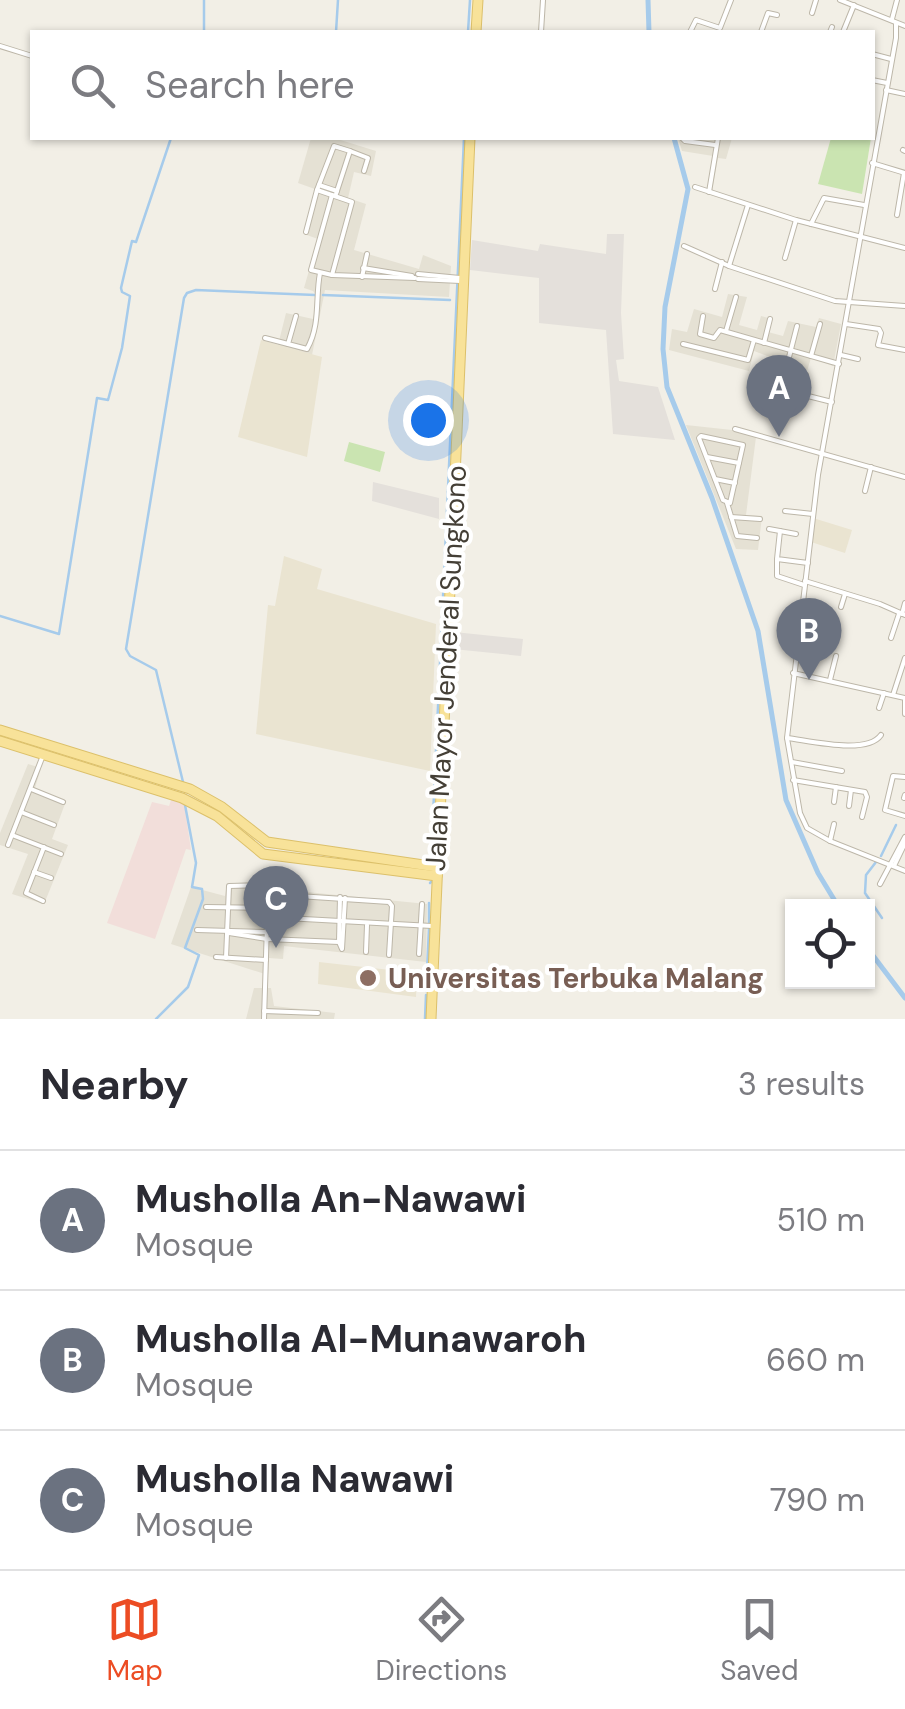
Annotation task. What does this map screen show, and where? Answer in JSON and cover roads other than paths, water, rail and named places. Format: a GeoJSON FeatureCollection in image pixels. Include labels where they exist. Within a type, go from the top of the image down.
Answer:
{"type":"FeatureCollection","features":[{"type":"Feature","properties":{"kind":"main road"},"geometry":{"type":"LineString","coordinates":[[476,30],[478,0]]}},
{"type":"Feature","properties":{"kind":"main road","name":"Jalan Mayor Jenderal Sungkono"},"geometry":{"type":"LineString","coordinates":[[432,1019],[459,279],[470,140]]}},
{"type":"Feature","properties":{"kind":"main road"},"geometry":{"type":"LineString","coordinates":[[0,730],[46,749]]}},
{"type":"Feature","properties":{"kind":"main road"},"geometry":{"type":"LineString","coordinates":[[0,741],[46,749],[177,784],[267,842],[437,872]]}},
{"type":"Feature","properties":{"kind":"street"},"geometry":{"type":"LineString","coordinates":[[541,30],[543,0]]}},
{"type":"Feature","properties":{"kind":"street"},"geometry":{"type":"LineString","coordinates":[[720,28],[732,0]]}},
{"type":"Feature","properties":{"kind":"street"},"geometry":{"type":"LineString","coordinates":[[812,13],[816,0]]}},
{"type":"Feature","properties":{"kind":"street"},"geometry":{"type":"LineString","coordinates":[[840,0],[905,26]]}},
{"type":"Feature","properties":{"kind":"street"},"geometry":{"type":"LineString","coordinates":[[898,0],[892,59],[812,514],[787,738],[793,780],[804,824],[810,832],[905,870]]}},
{"type":"Feature","properties":{"kind":"street"},"geometry":{"type":"LineString","coordinates":[[844,30],[854,5]]}},
{"type":"Feature","properties":{"kind":"street"},"geometry":{"type":"LineString","coordinates":[[762,30],[768,13],[777,15]]}},
{"type":"Feature","properties":{"kind":"street"},"geometry":{"type":"LineString","coordinates":[[691,30],[696,20],[725,30]]}},
{"type":"Feature","properties":{"kind":"street"},"geometry":{"type":"LineString","coordinates":[[712,30],[713,25]]}},
{"type":"Feature","properties":{"kind":"street"},"geometry":{"type":"LineString","coordinates":[[0,46],[30,55]]}},
{"type":"Feature","properties":{"kind":"street"},"geometry":{"type":"LineString","coordinates":[[875,55],[892,59]]}},
{"type":"Feature","properties":{"kind":"street"},"geometry":{"type":"LineString","coordinates":[[875,81],[905,94]]}},
{"type":"Feature","properties":{"kind":"street"},"geometry":{"type":"LineString","coordinates":[[683,140],[718,145]]}},
{"type":"Feature","properties":{"kind":"street"},"geometry":{"type":"LineString","coordinates":[[709,192],[718,140]]}},
{"type":"Feature","properties":{"kind":"street"},"geometry":{"type":"LineString","coordinates":[[306,232],[331,147],[368,158],[364,171]]}},
{"type":"Feature","properties":{"kind":"street"},"geometry":{"type":"LineString","coordinates":[[350,151],[312,268],[320,274],[332,275],[459,279]]}},
{"type":"Feature","properties":{"kind":"street"},"geometry":{"type":"LineString","coordinates":[[872,162],[905,173],[897,215]]}},
{"type":"Feature","properties":{"kind":"street"},"geometry":{"type":"LineString","coordinates":[[695,187],[796,220],[905,248]]}},
{"type":"Feature","properties":{"kind":"street"},"geometry":{"type":"LineString","coordinates":[[318,188],[352,202],[332,275]]}},
{"type":"Feature","properties":{"kind":"street"},"geometry":{"type":"LineString","coordinates":[[811,224],[824,198],[864,205]]}},
{"type":"Feature","properties":{"kind":"street"},"geometry":{"type":"LineString","coordinates":[[729,266],[748,205]]}},
{"type":"Feature","properties":{"kind":"street"},"geometry":{"type":"LineString","coordinates":[[785,258],[796,220]]}},
{"type":"Feature","properties":{"kind":"street"},"geometry":{"type":"LineString","coordinates":[[684,246],[729,266],[850,305],[905,306]]}},
{"type":"Feature","properties":{"kind":"street"},"geometry":{"type":"LineString","coordinates":[[362,277],[367,254]]}},
{"type":"Feature","properties":{"kind":"street"},"geometry":{"type":"LineString","coordinates":[[715,289],[722,262]]}},
{"type":"Feature","properties":{"kind":"street"},"geometry":{"type":"LineString","coordinates":[[363,268],[416,277]]}},
{"type":"Feature","properties":{"kind":"street"},"geometry":{"type":"LineString","coordinates":[[265,338],[308,347],[320,298],[320,274]]}},
{"type":"Feature","properties":{"kind":"street"},"geometry":{"type":"LineString","coordinates":[[726,331],[736,298]]}},
{"type":"Feature","properties":{"kind":"street"},"geometry":{"type":"LineString","coordinates":[[288,344],[296,316]]}},
{"type":"Feature","properties":{"kind":"street"},"geometry":{"type":"LineString","coordinates":[[703,316],[700,334],[714,338],[719,330],[726,331],[838,364]]}},
{"type":"Feature","properties":{"kind":"street"},"geometry":{"type":"LineString","coordinates":[[764,343],[770,319]]}},
{"type":"Feature","properties":{"kind":"street"},"geometry":{"type":"LineString","coordinates":[[811,356],[820,324]]}},
{"type":"Feature","properties":{"kind":"street"},"geometry":{"type":"LineString","coordinates":[[846,324],[879,329],[877,354]]}},
{"type":"Feature","properties":{"kind":"street"},"geometry":{"type":"LineString","coordinates":[[788,361],[798,326]]}},
{"type":"Feature","properties":{"kind":"street"},"geometry":{"type":"LineString","coordinates":[[683,344],[748,360],[754,340]]}},
{"type":"Feature","properties":{"kind":"street"},"geometry":{"type":"LineString","coordinates":[[878,345],[905,350]]}},
{"type":"Feature","properties":{"kind":"street"},"geometry":{"type":"LineString","coordinates":[[841,355],[858,359]]}},
{"type":"Feature","properties":{"kind":"street"},"geometry":{"type":"LineString","coordinates":[[806,375],[804,396],[832,402]]}},
{"type":"Feature","properties":{"kind":"street"},"geometry":{"type":"LineString","coordinates":[[735,429],[905,477]]}},
{"type":"Feature","properties":{"kind":"street"},"geometry":{"type":"LineString","coordinates":[[727,504],[732,500],[742,445],[753,434]]}},
{"type":"Feature","properties":{"kind":"street"},"geometry":{"type":"LineString","coordinates":[[742,445],[699,438],[737,536],[757,538]]}},
{"type":"Feature","properties":{"kind":"street"},"geometry":{"type":"LineString","coordinates":[[706,456],[739,463]]}},
{"type":"Feature","properties":{"kind":"street"},"geometry":{"type":"LineString","coordinates":[[865,491],[871,467]]}},
{"type":"Feature","properties":{"kind":"street"},"geometry":{"type":"LineString","coordinates":[[715,479],[735,483]]}},
{"type":"Feature","properties":{"kind":"street"},"geometry":{"type":"LineString","coordinates":[[785,511],[812,514]]}},
{"type":"Feature","properties":{"kind":"street"},"geometry":{"type":"LineString","coordinates":[[730,517],[760,519]]}},
{"type":"Feature","properties":{"kind":"street"},"geometry":{"type":"LineString","coordinates":[[769,530],[796,534]]}},
{"type":"Feature","properties":{"kind":"street"},"geometry":{"type":"LineString","coordinates":[[780,531],[777,576],[902,614]]}},
{"type":"Feature","properties":{"kind":"street"},"geometry":{"type":"LineString","coordinates":[[778,559],[808,563]]}},
{"type":"Feature","properties":{"kind":"street"},"geometry":{"type":"LineString","coordinates":[[841,607],[845,594]]}},
{"type":"Feature","properties":{"kind":"street"},"geometry":{"type":"LineString","coordinates":[[891,638],[905,603]]}},
{"type":"Feature","properties":{"kind":"street"},"geometry":{"type":"LineString","coordinates":[[830,680],[836,656]]}},
{"type":"Feature","properties":{"kind":"street"},"geometry":{"type":"LineString","coordinates":[[893,696],[905,658]]}},
{"type":"Feature","properties":{"kind":"street"},"geometry":{"type":"LineString","coordinates":[[793,672],[905,699],[905,714]]}},
{"type":"Feature","properties":{"kind":"street"},"geometry":{"type":"LineString","coordinates":[[880,708],[884,693]]}},
{"type":"Feature","properties":{"kind":"street"},"geometry":{"type":"LineString","coordinates":[[787,738],[865,746],[878,741],[881,735]]}},
{"type":"Feature","properties":{"kind":"street"},"geometry":{"type":"LineString","coordinates":[[8,845],[46,749]]}},
{"type":"Feature","properties":{"kind":"street"},"geometry":{"type":"LineString","coordinates":[[790,762],[842,771]]}},
{"type":"Feature","properties":{"kind":"street"},"geometry":{"type":"LineString","coordinates":[[902,815],[885,808],[893,776],[905,777]]}},
{"type":"Feature","properties":{"kind":"street"},"geometry":{"type":"LineString","coordinates":[[793,780],[867,793],[862,817]]}},
{"type":"Feature","properties":{"kind":"street"},"geometry":{"type":"LineString","coordinates":[[834,802],[836,787]]}},
{"type":"Feature","properties":{"kind":"street"},"geometry":{"type":"LineString","coordinates":[[31,789],[64,802]]}},
{"type":"Feature","properties":{"kind":"street"},"geometry":{"type":"LineString","coordinates":[[848,806],[851,790]]}},
{"type":"Feature","properties":{"kind":"street"},"geometry":{"type":"LineString","coordinates":[[21,812],[54,825]]}},
{"type":"Feature","properties":{"kind":"street"},"geometry":{"type":"LineString","coordinates":[[830,841],[834,824]]}},
{"type":"Feature","properties":{"kind":"street"},"geometry":{"type":"LineString","coordinates":[[12,835],[62,854]]}},
{"type":"Feature","properties":{"kind":"street"},"geometry":{"type":"LineString","coordinates":[[880,884],[905,840]]}},
{"type":"Feature","properties":{"kind":"street"},"geometry":{"type":"LineString","coordinates":[[42,901],[26,894],[44,847]]}},
{"type":"Feature","properties":{"kind":"street"},"geometry":{"type":"LineString","coordinates":[[34,872],[52,878]]}},
{"type":"Feature","properties":{"kind":"street"},"geometry":{"type":"LineString","coordinates":[[226,958],[229,886],[263,885],[268,894],[264,1019]]}},
{"type":"Feature","properties":{"kind":"street"},"geometry":{"type":"LineString","coordinates":[[268,894],[389,902],[389,955]]}},
{"type":"Feature","properties":{"kind":"street"},"geometry":{"type":"LineString","coordinates":[[197,930],[228,932],[231,936],[338,942],[342,897]]}},
{"type":"Feature","properties":{"kind":"street"},"geometry":{"type":"LineString","coordinates":[[420,954],[422,904]]}},
{"type":"Feature","properties":{"kind":"street"},"geometry":{"type":"LineString","coordinates":[[206,907],[268,908]]}},
{"type":"Feature","properties":{"kind":"street"},"geometry":{"type":"LineString","coordinates":[[268,917],[435,926]]}},
{"type":"Feature","properties":{"kind":"street"},"geometry":{"type":"LineString","coordinates":[[366,952],[367,925]]}},
{"type":"Feature","properties":{"kind":"street"},"geometry":{"type":"LineString","coordinates":[[216,957],[266,960]]}},
{"type":"Feature","properties":{"kind":"street"},"geometry":{"type":"LineString","coordinates":[[256,1003],[264,1008],[318,1013]]}},
{"type":"Feature","properties":{"kind":"waterway"},"geometry":{"type":"LineString","coordinates":[[204,0],[204,30]]}},
{"type":"Feature","properties":{"kind":"waterway"},"geometry":{"type":"LineString","coordinates":[[336,30],[338,0]]}},
{"type":"Feature","properties":{"kind":"waterway"},"geometry":{"type":"LineString","coordinates":[[468,30],[470,0]]}},
{"type":"Feature","properties":{"kind":"waterway"},"geometry":{"type":"LineString","coordinates":[[648,0],[649,30]]}},
{"type":"Feature","properties":{"kind":"waterway"},"geometry":{"type":"LineString","coordinates":[[0,616],[59,634],[97,398],[108,400],[122,348],[130,296],[121,288],[132,241],[136,242],[170,140]]}},
{"type":"Feature","properties":{"kind":"waterway"},"geometry":{"type":"LineString","coordinates":[[431,860],[464,140]]}},
{"type":"Feature","properties":{"kind":"waterway"},"geometry":{"type":"LineString","coordinates":[[675,140],[688,189],[665,307],[663,349],[667,387],[712,498],[758,631],[786,800],[834,899]]}},
{"type":"Feature","properties":{"kind":"waterway"},"geometry":{"type":"LineString","coordinates":[[183,782],[156,670],[130,656],[126,649],[184,298],[196,290],[315,295]]}},
{"type":"Feature","properties":{"kind":"waterway"},"geometry":{"type":"LineString","coordinates":[[323,295],[450,300]]}},
{"type":"Feature","properties":{"kind":"waterway"},"geometry":{"type":"LineString","coordinates":[[156,1019],[188,987],[199,955],[185,948],[203,899],[202,889],[192,887],[196,863],[185,805]]}},
{"type":"Feature","properties":{"kind":"waterway"},"geometry":{"type":"LineString","coordinates":[[881,856],[896,825]]}},
{"type":"Feature","properties":{"kind":"waterway"},"geometry":{"type":"LineString","coordinates":[[876,862],[866,875],[865,893],[882,918]]}},
{"type":"Feature","properties":{"kind":"waterway"},"geometry":{"type":"LineString","coordinates":[[429,903],[429,924]]}},
{"type":"Feature","properties":{"kind":"waterway"},"geometry":{"type":"LineString","coordinates":[[427,970],[429,928]]}},
{"type":"Feature","properties":{"kind":"waterway"},"geometry":{"type":"LineString","coordinates":[[875,958],[905,998]]}},
{"type":"Feature","properties":{"kind":"waterway"},"geometry":{"type":"LineString","coordinates":[[426,991],[427,974]]}},
{"type":"Feature","properties":{"kind":"waterway"},"geometry":{"type":"LineString","coordinates":[[425,1019],[426,995]]}},
{"type":"Feature","properties":{"kind":"place","name":"Musholla An-Nawawi"},"geometry":{"type":"Point","coordinates":[779,437]}},
{"type":"Feature","properties":{"kind":"place","name":"Musholla Al-Munawaroh"},"geometry":{"type":"Point","coordinates":[809,680]}},
{"type":"Feature","properties":{"kind":"place","name":"Musholla Nawawi"},"geometry":{"type":"Point","coordinates":[276,948]}},
{"type":"Feature","properties":{"kind":"place","name":"Universitas Terbuka Malang"},"geometry":{"type":"Point","coordinates":[368,978]}}]}
